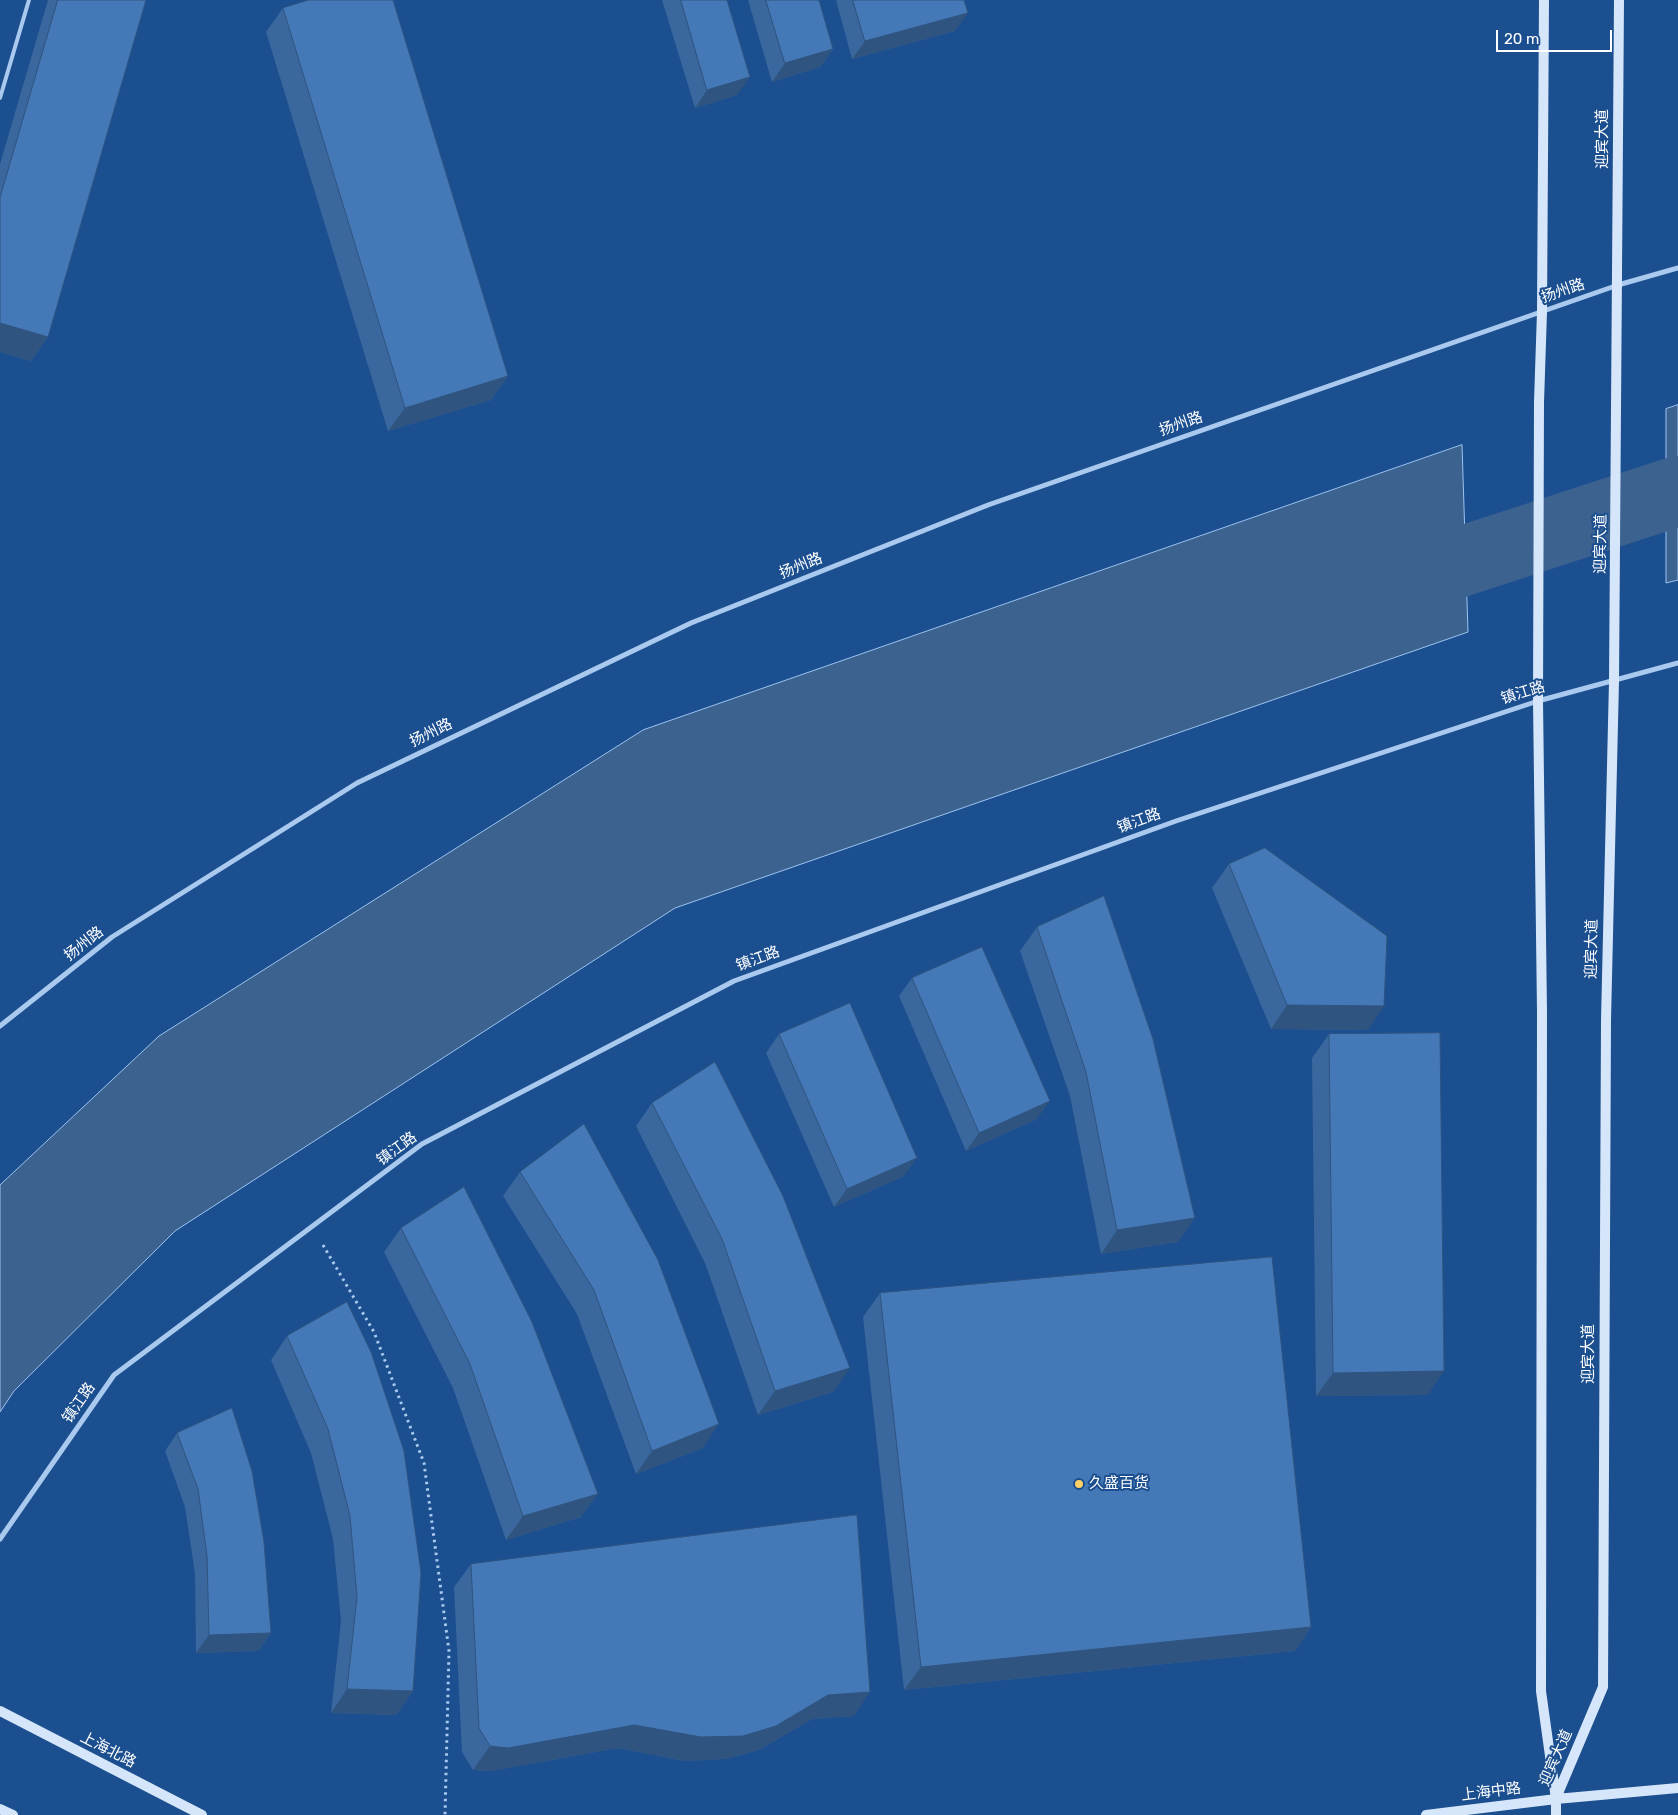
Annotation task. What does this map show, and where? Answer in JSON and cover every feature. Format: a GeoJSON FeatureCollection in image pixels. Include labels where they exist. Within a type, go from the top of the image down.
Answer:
{"type":"FeatureCollection","features":[{"type":"Feature","properties":{"kind":"main road","name":"迎宾大道"},"geometry":{"type":"LineString","coordinates":[[1544,0],[1542,312],[1539,402],[1538,701],[1542,1012],[1540,1691],[1556,1799]]}},
{"type":"Feature","properties":{"kind":"main road","name":"迎宾大道"},"geometry":{"type":"LineString","coordinates":[[1556,1799],[1603,1686],[1606,1020],[1618,393],[1619,0]]}},
{"type":"Feature","properties":{"kind":"main road","name":"上海北路"},"geometry":{"type":"LineString","coordinates":[[0,1712],[202,1815]]}},
{"type":"Feature","properties":{"kind":"main road","name":"上海中路"},"geometry":{"type":"LineString","coordinates":[[1426,1815],[1556,1799],[1678,1788]]}},
{"type":"Feature","properties":{"kind":"main road"},"geometry":{"type":"LineString","coordinates":[[1556,1799],[1556,1815]]}},
{"type":"Feature","properties":{"kind":"main road"},"geometry":{"type":"LineString","coordinates":[[0,1809],[13,1815]]}},
{"type":"Feature","properties":{"kind":"street","name":"扬州路"},"geometry":{"type":"LineString","coordinates":[[0,1026],[112,937],[357,783],[691,623],[988,505],[1618,285],[1678,268]]}},
{"type":"Feature","properties":{"kind":"street","name":"镇江路"},"geometry":{"type":"LineString","coordinates":[[0,1539],[114,1375],[422,1144],[734,981],[1176,821],[1538,701],[1678,663]]}},
{"type":"Feature","properties":{"kind":"lane"},"geometry":{"type":"LineString","coordinates":[[0,98],[29,0]]}},
{"type":"Feature","properties":{"kind":"path"},"geometry":{"type":"LineString","coordinates":[[312,1227],[374,1332],[424,1463],[448,1651],[445,1815]]}},
{"type":"Feature","properties":{"kind":"water"},"geometry":{"type":"Polygon","coordinates":[[[1678,405],[1678,580],[1666,583],[1666,409],[1678,405]]]}},
{"type":"Feature","properties":{"kind":"water"},"geometry":{"type":"Polygon","coordinates":[[[1462,445],[1468,632],[675,908],[175,1231],[14,1391],[0,1412],[0,1185],[159,1036],[643,730],[1462,445]]]}},
{"type":"Feature","properties":{"kind":"building"},"geometry":{"type":"Polygon","coordinates":[[[58,0],[146,0],[48,337],[0,323],[0,198],[58,0]]]}},
{"type":"Feature","properties":{"kind":"building"},"geometry":{"type":"Polygon","coordinates":[[[309,0],[393,0],[508,376],[405,408],[283,8],[309,0]]]}},
{"type":"Feature","properties":{"kind":"building"},"geometry":{"type":"Polygon","coordinates":[[[681,0],[727,0],[750,77],[707,90],[681,0]]]}},
{"type":"Feature","properties":{"kind":"building"},"geometry":{"type":"Polygon","coordinates":[[[766,0],[819,0],[833,49],[785,63],[766,0]]]}},
{"type":"Feature","properties":{"kind":"building"},"geometry":{"type":"Polygon","coordinates":[[[853,0],[964,0],[968,13],[865,41],[853,0]]]}},
{"type":"Feature","properties":{"kind":"building"},"geometry":{"type":"Polygon","coordinates":[[[1265,848],[1387,936],[1384,1006],[1287,1005],[1229,864],[1265,848]]]}},
{"type":"Feature","properties":{"kind":"building"},"geometry":{"type":"Polygon","coordinates":[[[1104,896],[1153,1039],[1195,1218],[1117,1230],[1086,1072],[1037,927],[1104,896]]]}},
{"type":"Feature","properties":{"kind":"building"},"geometry":{"type":"Polygon","coordinates":[[[982,947],[1050,1101],[979,1133],[912,978],[982,947]]]}},
{"type":"Feature","properties":{"kind":"building"},"geometry":{"type":"Polygon","coordinates":[[[850,1003],[917,1158],[847,1189],[779,1034],[850,1003]]]}},
{"type":"Feature","properties":{"kind":"building"},"geometry":{"type":"Polygon","coordinates":[[[1440,1033],[1444,1371],[1333,1373],[1329,1034],[1440,1033]]]}},
{"type":"Feature","properties":{"kind":"building"},"geometry":{"type":"Polygon","coordinates":[[[715,1062],[783,1196],[850,1368],[775,1391],[722,1239],[652,1103],[715,1062]]]}},
{"type":"Feature","properties":{"kind":"building"},"geometry":{"type":"Polygon","coordinates":[[[584,1124],[658,1260],[719,1424],[652,1451],[594,1290],[520,1172],[584,1124]]]}},
{"type":"Feature","properties":{"kind":"building"},"geometry":{"type":"Polygon","coordinates":[[[464,1187],[532,1322],[598,1494],[523,1516],[470,1364],[401,1228],[464,1187]]]}},
{"type":"Feature","properties":{"kind":"building","name":"久盛百货"},"geometry":{"type":"Polygon","coordinates":[[[1272,1257],[1311,1627],[921,1667],[880,1293],[1272,1257]]]}},
{"type":"Feature","properties":{"kind":"building"},"geometry":{"type":"Polygon","coordinates":[[[347,1302],[371,1352],[404,1451],[421,1573],[413,1691],[347,1689],[357,1597],[350,1516],[328,1429],[287,1336],[347,1302]]]}},
{"type":"Feature","properties":{"kind":"building"},"geometry":{"type":"Polygon","coordinates":[[[232,1408],[252,1471],[264,1542],[271,1633],[209,1635],[207,1556],[198,1489],[177,1433],[232,1408]]]}},
{"type":"Feature","properties":{"kind":"building"},"geometry":{"type":"Polygon","coordinates":[[[857,1515],[870,1692],[828,1695],[776,1726],[743,1736],[701,1737],[634,1725],[508,1748],[490,1746],[479,1728],[471,1564],[857,1515]]]}},
{"type":"Feature","properties":{"kind":"waterway"},"geometry":{"type":"LineString","coordinates":[[1374,590],[1678,491]]}},
{"type":"Feature","properties":{"kind":"place","name":"久盛百货"},"geometry":{"type":"Point","coordinates":[1079,1484]}}]}
